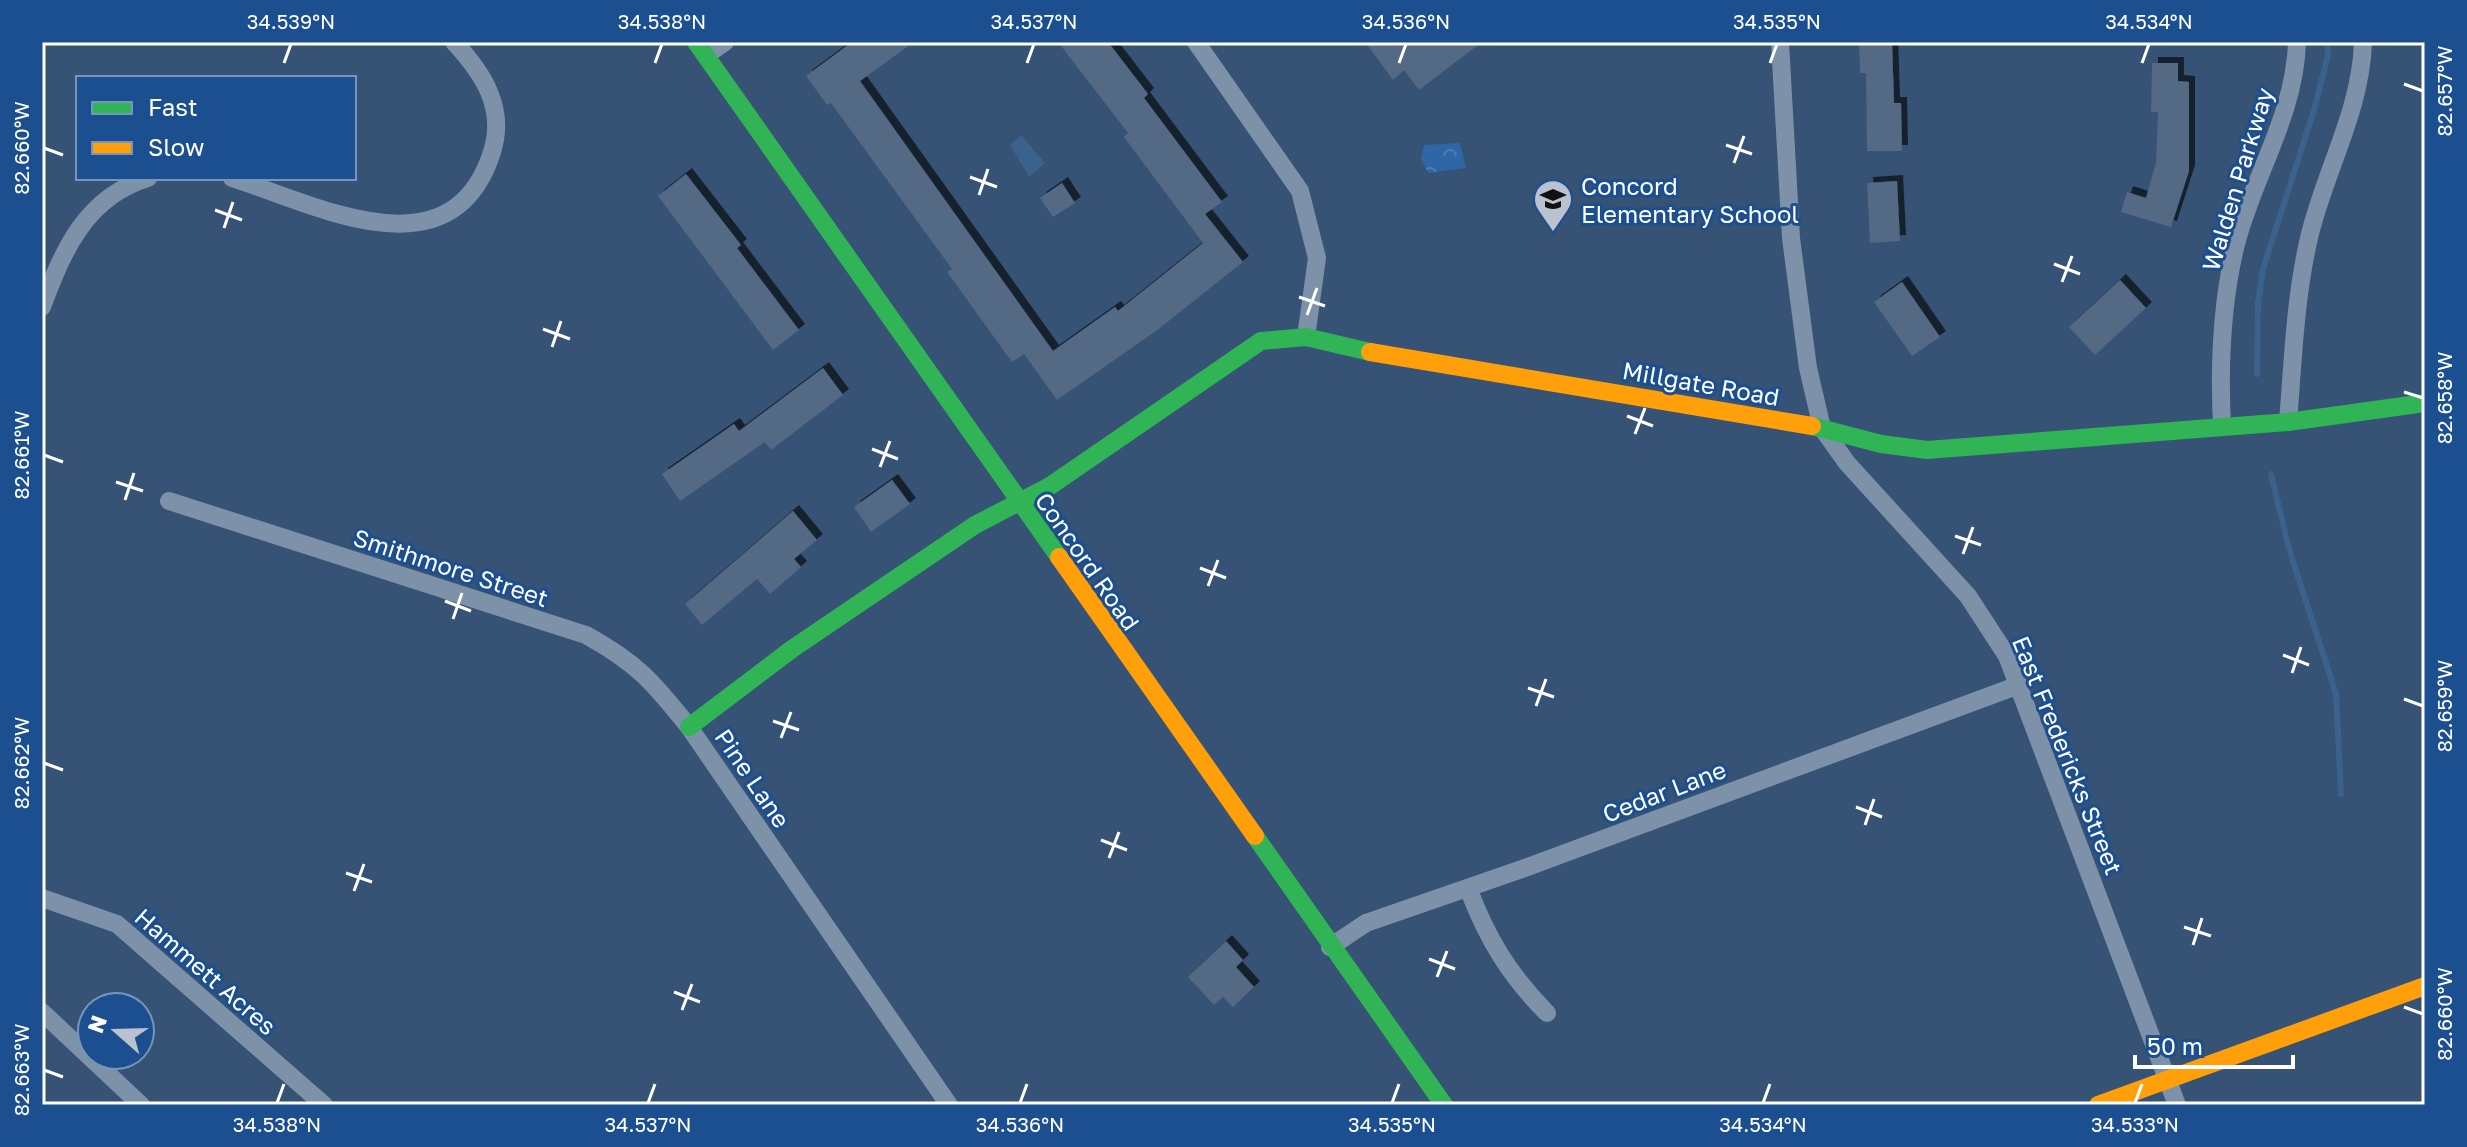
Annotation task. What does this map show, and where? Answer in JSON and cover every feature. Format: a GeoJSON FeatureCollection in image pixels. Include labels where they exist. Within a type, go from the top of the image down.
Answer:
{"type":"FeatureCollection","features":[{"type":"Feature","properties":{"kind":"street"},"geometry":{"type":"LineString","coordinates":[[238,180],[363,220],[413,225],[437,218],[457,206],[474,188],[487,167],[494,144],[496,118],[491,92],[479,68],[454,42]]}},
{"type":"Feature","properties":{"kind":"street"},"geometry":{"type":"LineString","coordinates":[[701,49],[725,42]]}},
{"type":"Feature","properties":{"kind":"street"},"geometry":{"type":"LineString","coordinates":[[1196,42],[1300,191],[1317,258],[1306,337]]}},
{"type":"Feature","properties":{"kind":"street","name":"East Fredericks Street"},"geometry":{"type":"LineString","coordinates":[[1780,42],[1791,238],[1808,368],[1822,428],[1847,463],[1968,596],[2007,656],[2177,1105]]}},
{"type":"Feature","properties":{"kind":"street","name":"Walden Parkway"},"geometry":{"type":"LineString","coordinates":[[2222,426],[2219,366],[2235,246],[2288,99],[2297,42]]}},
{"type":"Feature","properties":{"kind":"street"},"geometry":{"type":"LineString","coordinates":[[2288,422],[2299,289],[2309,235],[2344,131],[2363,42]]}},
{"type":"Feature","properties":{"kind":"street","name":"Concord Road"},"geometry":{"type":"LineString","coordinates":[[701,49],[1444,1105]]}},
{"type":"Feature","properties":{"kind":"street"},"geometry":{"type":"LineString","coordinates":[[42,307],[61,256],[89,214],[110,196],[144,180]]}},
{"type":"Feature","properties":{"kind":"street","name":"Millgate Road"},"geometry":{"type":"LineString","coordinates":[[1017,501],[1050,486],[1261,341],[1306,337],[1364,351],[1822,428],[1881,444],[1927,450],[2288,422],[2425,403]]}},
{"type":"Feature","properties":{"kind":"street","name":"Smithmore Street"},"geometry":{"type":"LineString","coordinates":[[169,501],[586,635],[625,656],[651,680],[689,727]]}},
{"type":"Feature","properties":{"kind":"street","name":"Pine Lane"},"geometry":{"type":"LineString","coordinates":[[949,1105],[689,727],[792,649],[962,534],[1017,501]]}},
{"type":"Feature","properties":{"kind":"street","name":"Cedar Lane"},"geometry":{"type":"LineString","coordinates":[[1330,947],[1366,923],[2019,685]]}},
{"type":"Feature","properties":{"kind":"street"},"geometry":{"type":"LineString","coordinates":[[1468,888],[1485,933],[1503,964],[1547,1013]]}},
{"type":"Feature","properties":{"kind":"street","name":"Hammett Acres"},"geometry":{"type":"LineString","coordinates":[[42,898],[117,924],[324,1105]]}},
{"type":"Feature","properties":{"kind":"street"},"geometry":{"type":"LineString","coordinates":[[2098,1105],[2425,986]]}},
{"type":"Feature","properties":{"kind":"street"},"geometry":{"type":"LineString","coordinates":[[42,1012],[141,1105]]}},
{"type":"Feature","properties":{"kind":"green space"},"geometry":{"type":"Polygon","coordinates":[[[1460,143],[1466,168],[1428,173],[1421,159],[1424,145],[1460,143]]]}},
{"type":"Feature","properties":{"kind":"shaded area"},"geometry":{"type":"Polygon","coordinates":[[[1021,135],[1045,163],[1029,177],[1010,145],[1021,135]]]}},
{"type":"Feature","properties":{"kind":"building"},"geometry":{"type":"Polygon","coordinates":[[[852,42],[914,42],[860,81],[1053,351],[1115,307],[1118,311],[1203,243],[1124,137],[1128,133],[1058,42],[1108,42],[1148,94],[1144,98],[1222,202],[1205,214],[1243,262],[1156,331],[1057,400],[1024,354],[1012,362],[947,272],[952,269],[831,103],[827,105],[806,76],[852,42]]]}},
{"type":"Feature","properties":{"kind":"building"},"geometry":{"type":"Polygon","coordinates":[[[1365,42],[1482,42],[1419,90],[1404,70],[1393,80],[1365,42]]]}},
{"type":"Feature","properties":{"kind":"building"},"geometry":{"type":"Polygon","coordinates":[[[1859,42],[1892,42],[1894,103],[1901,103],[1902,151],[1867,151],[1866,73],[1860,73],[1859,42]]]}},
{"type":"Feature","properties":{"kind":"building"},"geometry":{"type":"Polygon","coordinates":[[[2152,63],[2178,63],[2178,81],[2189,82],[2189,171],[2171,227],[2121,212],[2127,192],[2146,198],[2156,163],[2158,112],[2151,112],[2152,63]]]}},
{"type":"Feature","properties":{"kind":"building"},"geometry":{"type":"Polygon","coordinates":[[[686,174],[741,245],[737,248],[799,330],[773,350],[658,196],[686,174]]]}},
{"type":"Feature","properties":{"kind":"building"},"geometry":{"type":"Polygon","coordinates":[[[1897,181],[1900,241],[1870,243],[1867,183],[1897,181]]]}},
{"type":"Feature","properties":{"kind":"building"},"geometry":{"type":"Polygon","coordinates":[[[1062,183],[1075,203],[1053,217],[1040,198],[1062,183]]]}},
{"type":"Feature","properties":{"kind":"building"},"geometry":{"type":"Polygon","coordinates":[[[2120,280],[2146,308],[2095,355],[2069,327],[2120,280]]]}},
{"type":"Feature","properties":{"kind":"building"},"geometry":{"type":"Polygon","coordinates":[[[1902,282],[1940,337],[1912,356],[1874,302],[1902,282]]]}},
{"type":"Feature","properties":{"kind":"building"},"geometry":{"type":"Polygon","coordinates":[[[823,368],[843,395],[771,450],[765,442],[680,501],[662,474],[734,424],[739,431],[823,368]]]}},
{"type":"Feature","properties":{"kind":"building"},"geometry":{"type":"Polygon","coordinates":[[[892,480],[910,504],[871,532],[854,507],[892,480]]]}},
{"type":"Feature","properties":{"kind":"building"},"geometry":{"type":"Polygon","coordinates":[[[793,511],[817,540],[794,559],[801,567],[770,594],[757,579],[702,625],[685,604],[793,511]]]}},
{"type":"Feature","properties":{"kind":"building"},"geometry":{"type":"Polygon","coordinates":[[[1226,941],[1243,960],[1236,967],[1254,987],[1233,1007],[1223,997],[1214,1005],[1188,977],[1226,941]]]}},
{"type":"Feature","properties":{"kind":"waterway"},"geometry":{"type":"LineString","coordinates":[[2257,374],[2258,303],[2263,269],[2314,110],[2328,55],[2327,42]]}},
{"type":"Feature","properties":{"kind":"waterway"},"geometry":{"type":"LineString","coordinates":[[2271,474],[2289,549],[2336,694],[2341,794]]}},
{"type":"Feature","properties":{"kind":"traffic: fast"},"geometry":{"type":"LineString","coordinates":[[696,42],[1059,557]]}},
{"type":"Feature","properties":{"kind":"traffic: fast"},"geometry":{"type":"LineString","coordinates":[[689,727],[792,649],[975,525],[1050,486],[1261,341],[1306,337],[1370,352]]}},
{"type":"Feature","properties":{"kind":"traffic: fast"},"geometry":{"type":"LineString","coordinates":[[1812,426],[1881,444],[1927,450],[2288,422],[2425,403]]}},
{"type":"Feature","properties":{"kind":"traffic: fast"},"geometry":{"type":"LineString","coordinates":[[1255,836],[1444,1105]]}},
{"type":"Feature","properties":{"kind":"traffic: slow"},"geometry":{"type":"LineString","coordinates":[[1370,352],[1812,426]]}},
{"type":"Feature","properties":{"kind":"traffic: slow"},"geometry":{"type":"LineString","coordinates":[[1059,557],[1255,836]]}},
{"type":"Feature","properties":{"kind":"traffic: slow"},"geometry":{"type":"LineString","coordinates":[[2098,1105],[2425,986]]}},
{"type":"Feature","properties":{"kind":"place","name":"Concord Elementary School"},"geometry":{"type":"Point","coordinates":[1553,233]}}]}
